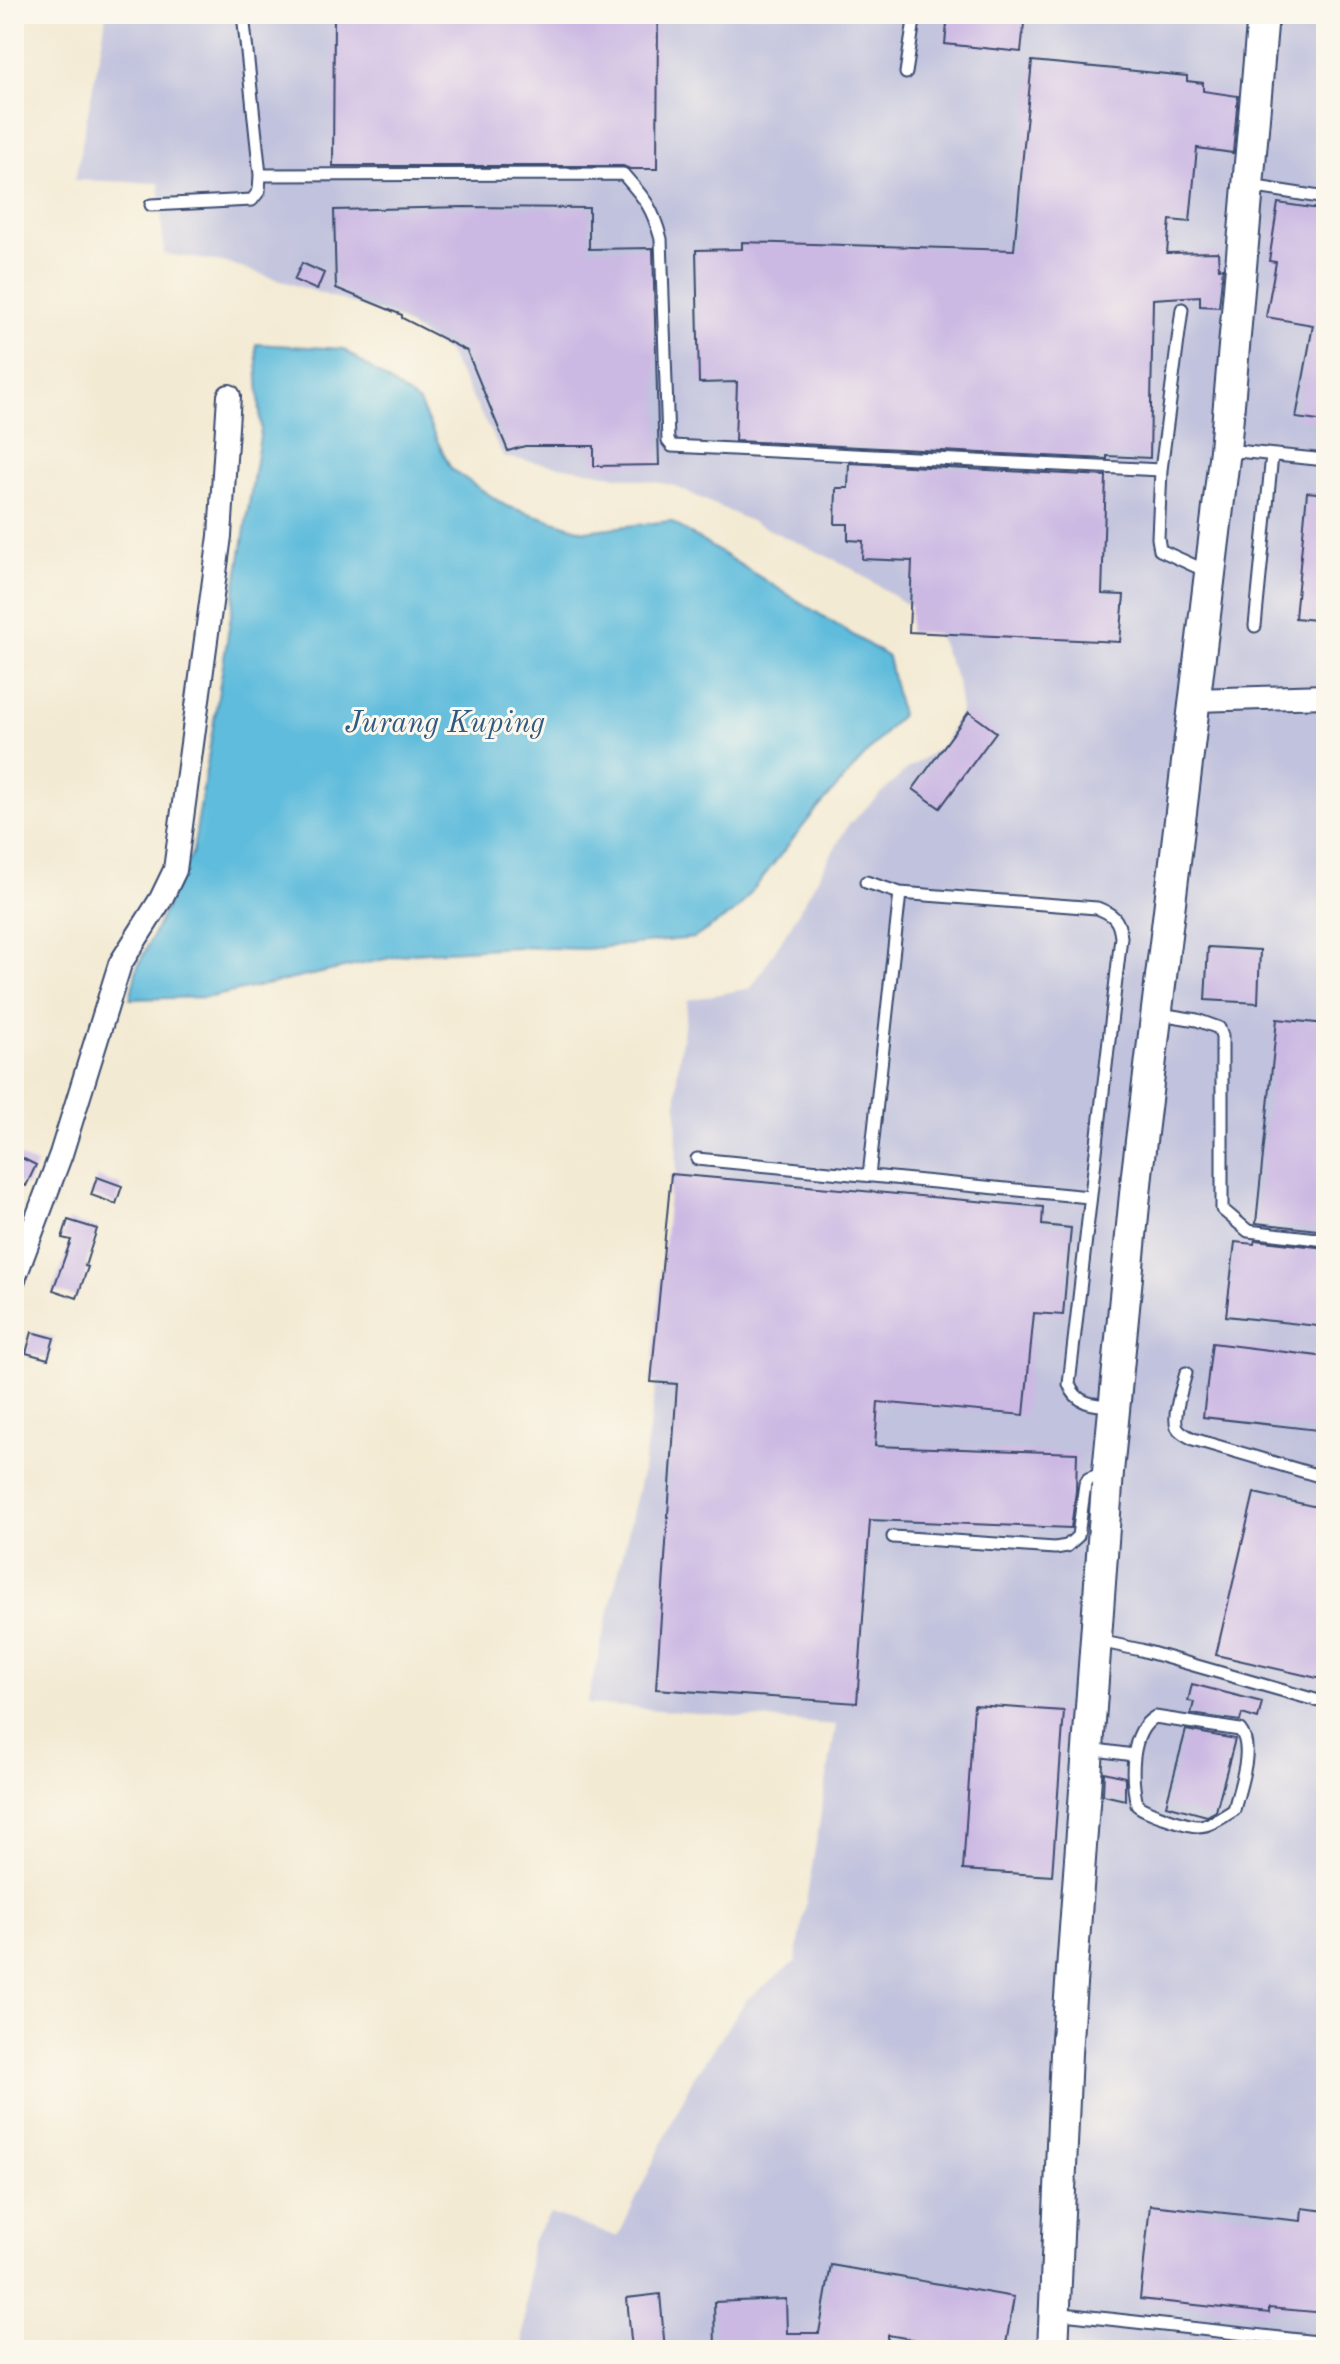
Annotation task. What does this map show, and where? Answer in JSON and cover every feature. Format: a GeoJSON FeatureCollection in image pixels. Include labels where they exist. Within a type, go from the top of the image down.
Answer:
{"type":"FeatureCollection","features":[{"type":"Feature","properties":{"kind":"street"},"geometry":{"type":"LineString","coordinates":[[1053,2350],[1066,2053],[1108,1472],[1137,1174],[1225,450],[1263,14]]}},
{"type":"Feature","properties":{"kind":"street"},"geometry":{"type":"LineString","coordinates":[[14,1279],[61,1154],[120,964],[161,899],[175,870],[220,536],[229,396]]}},
{"type":"Feature","properties":{"kind":"street"},"geometry":{"type":"LineString","coordinates":[[1195,700],[1326,696]]}},
{"type":"Feature","properties":{"kind":"lane"},"geometry":{"type":"LineString","coordinates":[[151,205],[252,200],[259,191],[260,175],[243,14]]}},
{"type":"Feature","properties":{"kind":"lane"},"geometry":{"type":"LineString","coordinates":[[906,73],[915,14]]}},
{"type":"Feature","properties":{"kind":"lane"},"geometry":{"type":"LineString","coordinates":[[260,175],[623,174],[654,213],[661,239],[668,441],[672,446],[1161,470]]}},
{"type":"Feature","properties":{"kind":"lane"},"geometry":{"type":"LineString","coordinates":[[1249,186],[1326,198]]}},
{"type":"Feature","properties":{"kind":"lane"},"geometry":{"type":"LineString","coordinates":[[1182,309],[1161,470],[1158,538],[1160,550],[1210,572]]}},
{"type":"Feature","properties":{"kind":"lane"},"geometry":{"type":"LineString","coordinates":[[1225,450],[1326,460]]}},
{"type":"Feature","properties":{"kind":"lane"},"geometry":{"type":"LineString","coordinates":[[1255,626],[1272,455]]}},
{"type":"Feature","properties":{"kind":"lane"},"geometry":{"type":"LineString","coordinates":[[866,882],[900,893],[1097,908],[1111,914],[1120,924],[1121,937],[1069,1384],[1072,1394],[1088,1404],[1115,1406]]}},
{"type":"Feature","properties":{"kind":"lane"},"geometry":{"type":"LineString","coordinates":[[869,1176],[900,893]]}},
{"type":"Feature","properties":{"kind":"lane"},"geometry":{"type":"LineString","coordinates":[[1158,1014],[1197,1020],[1219,1028],[1222,1036],[1222,1209],[1248,1231],[1326,1240]]}},
{"type":"Feature","properties":{"kind":"lane"},"geometry":{"type":"LineString","coordinates":[[697,1159],[1089,1197]]}},
{"type":"Feature","properties":{"kind":"lane"},"geometry":{"type":"LineString","coordinates":[[1186,1373],[1175,1418],[1184,1434],[1326,1478]]}},
{"type":"Feature","properties":{"kind":"lane"},"geometry":{"type":"LineString","coordinates":[[893,1537],[1055,1548],[1067,1546],[1078,1536],[1085,1484],[1088,1479],[1108,1472]]}},
{"type":"Feature","properties":{"kind":"lane"},"geometry":{"type":"LineString","coordinates":[[1096,1641],[1141,1650],[1326,1703]]}},
{"type":"Feature","properties":{"kind":"lane"},"geometry":{"type":"LineString","coordinates":[[1155,1717],[1240,1730],[1246,1737],[1248,1748],[1234,1810],[1215,1821],[1197,1826],[1141,1809],[1137,1805],[1133,1755],[1144,1725],[1155,1717]]}},
{"type":"Feature","properties":{"kind":"lane"},"geometry":{"type":"LineString","coordinates":[[1089,1749],[1133,1755]]}},
{"type":"Feature","properties":{"kind":"lane"},"geometry":{"type":"LineString","coordinates":[[1054,2313],[1326,2343]]}},
{"type":"Feature","properties":{"kind":"shaded area"},"geometry":{"type":"Polygon","coordinates":[[[106,14],[1326,14],[1326,2350],[522,2350],[531,2242],[550,2214],[618,2237],[693,2078],[747,1999],[796,1961],[836,1725],[587,1704],[643,1469],[676,1257],[677,1073],[688,1000],[751,988],[848,825],[906,770],[943,745],[961,711],[957,681],[931,620],[846,565],[672,485],[504,457],[447,351],[395,317],[223,262],[164,254],[159,183],[75,180],[106,14]]]}},
{"type":"Feature","properties":{"kind":"water","name":"Jurang Kuping"},"geometry":{"type":"Polygon","coordinates":[[[256,344],[343,349],[419,403],[451,469],[506,506],[585,531],[670,521],[888,657],[901,715],[813,814],[737,910],[694,938],[585,949],[514,947],[413,953],[210,997],[130,999],[137,968],[193,851],[261,430],[256,344]]]}},
{"type":"Feature","properties":{"kind":"building"},"geometry":{"type":"Polygon","coordinates":[[[334,14],[658,14],[657,169],[623,166],[333,166],[334,14]]]}},
{"type":"Feature","properties":{"kind":"building"},"geometry":{"type":"Polygon","coordinates":[[[948,14],[1025,14],[1021,52],[945,44],[948,14]]]}},
{"type":"Feature","properties":{"kind":"building"},"geometry":{"type":"Polygon","coordinates":[[[1032,61],[1187,76],[1187,81],[1203,83],[1203,91],[1238,96],[1233,153],[1197,148],[1190,222],[1170,220],[1167,253],[1218,252],[1219,268],[1223,268],[1219,307],[1200,306],[1200,296],[1153,299],[1150,458],[1107,456],[1107,459],[735,441],[737,382],[699,383],[696,250],[742,249],[742,242],[1014,250],[1032,61]]]}},
{"type":"Feature","properties":{"kind":"building"},"geometry":{"type":"Polygon","coordinates":[[[1278,203],[1326,210],[1326,422],[1296,418],[1313,325],[1266,317],[1276,262],[1269,261],[1278,203]]]}},
{"type":"Feature","properties":{"kind":"building"},"geometry":{"type":"Polygon","coordinates":[[[589,208],[589,249],[653,248],[659,465],[594,466],[594,446],[525,446],[508,451],[467,351],[402,318],[402,315],[336,288],[334,210],[589,208]]]}},
{"type":"Feature","properties":{"kind":"building"},"geometry":{"type":"Polygon","coordinates":[[[302,263],[324,273],[317,290],[294,280],[302,263]]]}},
{"type":"Feature","properties":{"kind":"building"},"geometry":{"type":"Polygon","coordinates":[[[849,463],[1106,476],[1102,594],[1124,595],[1120,642],[909,632],[912,561],[862,559],[863,541],[848,540],[848,524],[835,524],[836,488],[848,488],[849,463]]]}},
{"type":"Feature","properties":{"kind":"building"},"geometry":{"type":"Polygon","coordinates":[[[1307,492],[1326,494],[1326,621],[1295,618],[1307,492]]]}},
{"type":"Feature","properties":{"kind":"building"},"geometry":{"type":"Polygon","coordinates":[[[969,712],[996,732],[940,808],[913,789],[969,712]]]}},
{"type":"Feature","properties":{"kind":"building"},"geometry":{"type":"Polygon","coordinates":[[[1208,947],[1260,950],[1258,1003],[1205,1000],[1208,947]]]}},
{"type":"Feature","properties":{"kind":"building"},"geometry":{"type":"Polygon","coordinates":[[[1277,1019],[1326,1024],[1326,1231],[1256,1223],[1277,1019]]]}},
{"type":"Feature","properties":{"kind":"building"},"geometry":{"type":"Polygon","coordinates":[[[14,1154],[36,1165],[26,1186],[14,1181],[14,1154]]]}},
{"type":"Feature","properties":{"kind":"building"},"geometry":{"type":"Polygon","coordinates":[[[671,1174],[1043,1207],[1042,1225],[1071,1228],[1063,1315],[1034,1313],[1024,1415],[878,1402],[875,1446],[1077,1453],[1071,1528],[870,1520],[857,1703],[656,1689],[677,1384],[651,1382],[671,1174]]]}},
{"type":"Feature","properties":{"kind":"building"},"geometry":{"type":"Polygon","coordinates":[[[97,1177],[122,1186],[116,1204],[91,1195],[97,1177]]]}},
{"type":"Feature","properties":{"kind":"building"},"geometry":{"type":"Polygon","coordinates":[[[68,1220],[97,1229],[77,1298],[53,1290],[71,1240],[62,1238],[68,1220]]]}},
{"type":"Feature","properties":{"kind":"building"},"geometry":{"type":"Polygon","coordinates":[[[1255,1240],[1326,1248],[1326,1327],[1226,1316],[1235,1242],[1254,1244],[1255,1240]]]}},
{"type":"Feature","properties":{"kind":"building"},"geometry":{"type":"Polygon","coordinates":[[[32,1332],[54,1338],[48,1359],[26,1353],[32,1332]]]}},
{"type":"Feature","properties":{"kind":"building"},"geometry":{"type":"Polygon","coordinates":[[[1212,1343],[1326,1357],[1326,1431],[1203,1417],[1212,1343]]]}},
{"type":"Feature","properties":{"kind":"building"},"geometry":{"type":"Polygon","coordinates":[[[1254,1493],[1326,1509],[1326,1680],[1216,1655],[1254,1493]]]}},
{"type":"Feature","properties":{"kind":"building"},"geometry":{"type":"Polygon","coordinates":[[[1192,1684],[1262,1702],[1258,1719],[1242,1714],[1240,1721],[1191,1714],[1194,1702],[1188,1701],[1192,1684]]]}},
{"type":"Feature","properties":{"kind":"building"},"geometry":{"type":"Polygon","coordinates":[[[974,1705],[1064,1711],[1052,1876],[963,1870],[974,1705]]]}},
{"type":"Feature","properties":{"kind":"building"},"geometry":{"type":"Polygon","coordinates":[[[1186,1730],[1235,1739],[1216,1811],[1207,1816],[1166,1805],[1186,1730]]]}},
{"type":"Feature","properties":{"kind":"building"},"geometry":{"type":"Polygon","coordinates":[[[1104,1772],[1125,1777],[1125,1800],[1103,1795],[1104,1772]]]}},
{"type":"Feature","properties":{"kind":"building"},"geometry":{"type":"Polygon","coordinates":[[[1150,2205],[1301,2221],[1302,2208],[1326,2211],[1326,2313],[1269,2308],[1269,2313],[1140,2299],[1150,2205]]]}},
{"type":"Feature","properties":{"kind":"building"},"geometry":{"type":"Polygon","coordinates":[[[831,2265],[1014,2297],[1005,2350],[973,2350],[888,2335],[888,2350],[715,2350],[714,2302],[786,2299],[787,2333],[819,2333],[831,2265]]]}},
{"type":"Feature","properties":{"kind":"building"},"geometry":{"type":"Polygon","coordinates":[[[660,2294],[665,2350],[632,2350],[627,2298],[660,2294]]]}}]}
